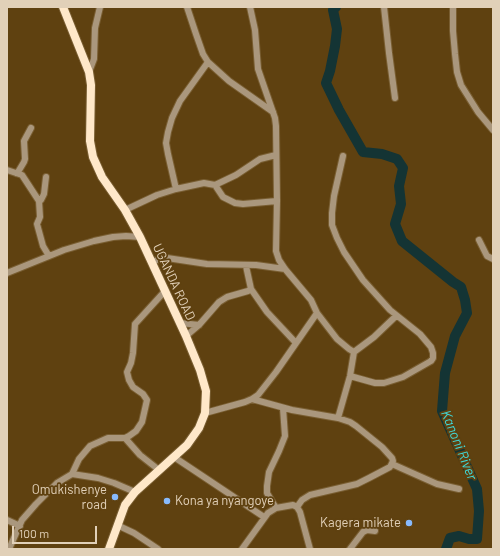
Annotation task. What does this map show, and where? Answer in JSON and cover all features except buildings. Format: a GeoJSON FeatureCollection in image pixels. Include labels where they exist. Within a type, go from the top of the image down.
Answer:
{"type":"FeatureCollection","features":[{"type":"Feature","properties":{"kind":"main road","name":"UGANDA ROAD"},"geometry":{"type":"LineString","coordinates":[[63,7],[89,72],[91,85],[90,141],[93,157],[102,177],[125,210],[140,237],[186,336],[205,384],[205,413],[199,428],[187,445],[135,492],[125,505],[109,549]]}},
{"type":"Feature","properties":{"kind":"street"},"geometry":{"type":"LineString","coordinates":[[89,72],[94,59],[95,28],[100,7]]}},
{"type":"Feature","properties":{"kind":"street"},"geometry":{"type":"LineString","coordinates":[[187,7],[198,41],[208,62],[229,81],[273,112]]}},
{"type":"Feature","properties":{"kind":"street"},"geometry":{"type":"LineString","coordinates":[[250,7],[255,30],[258,69],[273,112],[277,134],[276,251],[279,260],[285,269],[312,300],[317,313],[337,339],[349,350],[354,352]]}},
{"type":"Feature","properties":{"kind":"street"},"geometry":{"type":"LineString","coordinates":[[384,7],[395,98]]}},
{"type":"Feature","properties":{"kind":"street"},"geometry":{"type":"LineString","coordinates":[[453,7],[453,31],[457,72],[462,85],[478,112],[493,130]]}},
{"type":"Feature","properties":{"kind":"street"},"geometry":{"type":"LineString","coordinates":[[176,189],[166,143],[168,132],[172,118],[180,101],[208,62]]}},
{"type":"Feature","properties":{"kind":"street"},"geometry":{"type":"LineString","coordinates":[[16,173],[25,159],[24,142],[30,128]]}},
{"type":"Feature","properties":{"kind":"street"},"geometry":{"type":"LineString","coordinates":[[125,210],[149,198],[176,189],[204,183],[215,185],[260,159],[276,155]]}},
{"type":"Feature","properties":{"kind":"street"},"geometry":{"type":"LineString","coordinates":[[343,156],[334,196],[332,214],[332,225],[337,238],[353,267],[363,280],[396,316],[415,329],[427,342],[433,353],[433,358],[431,361],[403,377],[376,383],[350,376]]}},
{"type":"Feature","properties":{"kind":"street"},"geometry":{"type":"LineString","coordinates":[[7,170],[22,175],[39,201],[40,217],[37,224],[43,246],[49,256]]}},
{"type":"Feature","properties":{"kind":"street"},"geometry":{"type":"LineString","coordinates":[[39,201],[44,194],[46,177]]}},
{"type":"Feature","properties":{"kind":"street"},"geometry":{"type":"LineString","coordinates":[[215,185],[223,197],[235,203],[243,204],[277,201]]}},
{"type":"Feature","properties":{"kind":"street"},"geometry":{"type":"LineString","coordinates":[[7,273],[64,250],[114,237],[140,237]]}},
{"type":"Feature","properties":{"kind":"street"},"geometry":{"type":"LineString","coordinates":[[479,240],[487,256],[493,259]]}},
{"type":"Feature","properties":{"kind":"street"},"geometry":{"type":"LineString","coordinates":[[152,262],[162,258],[167,258],[207,264],[266,266],[285,269]]}},
{"type":"Feature","properties":{"kind":"street"},"geometry":{"type":"LineString","coordinates":[[246,266],[251,289],[267,312],[296,343]]}},
{"type":"Feature","properties":{"kind":"street"},"geometry":{"type":"LineString","coordinates":[[186,336],[199,325],[219,302],[227,297],[251,289]]}},
{"type":"Feature","properties":{"kind":"street"},"geometry":{"type":"LineString","coordinates":[[9,549],[22,520],[44,494],[57,483],[72,474],[79,459],[90,446],[108,438],[125,438],[133,434],[140,426],[144,416],[147,400],[143,394],[133,387],[127,372],[133,353],[135,324],[165,291]]}},
{"type":"Feature","properties":{"kind":"street"},"geometry":{"type":"LineString","coordinates":[[205,413],[252,399],[266,385],[317,313]]}},
{"type":"Feature","properties":{"kind":"street"},"geometry":{"type":"LineString","coordinates":[[338,418],[350,376],[354,352],[374,337],[396,316]]}},
{"type":"Feature","properties":{"kind":"street"},"geometry":{"type":"LineString","coordinates":[[180,323],[199,325]]}},
{"type":"Feature","properties":{"kind":"street"},"geometry":{"type":"LineString","coordinates":[[252,399],[283,408],[338,418],[350,422],[388,452],[392,458],[392,464],[390,467],[357,484],[310,494],[302,500],[297,507]]}},
{"type":"Feature","properties":{"kind":"street"},"geometry":{"type":"LineString","coordinates":[[276,508],[267,493],[267,486],[269,472],[285,436],[283,408]]}},
{"type":"Feature","properties":{"kind":"street"},"geometry":{"type":"LineString","coordinates":[[125,438],[140,455],[159,470]]}},
{"type":"Feature","properties":{"kind":"street"},"geometry":{"type":"LineString","coordinates":[[174,457],[264,518]]}},
{"type":"Feature","properties":{"kind":"street"},"geometry":{"type":"LineString","coordinates":[[392,464],[437,484],[459,488]]}},
{"type":"Feature","properties":{"kind":"street"},"geometry":{"type":"LineString","coordinates":[[72,474],[109,482],[135,492]]}},
{"type":"Feature","properties":{"kind":"street"},"geometry":{"type":"LineString","coordinates":[[242,549],[248,546],[268,513],[276,508],[293,505],[297,507],[303,521],[310,549]]}},
{"type":"Feature","properties":{"kind":"street"},"geometry":{"type":"LineString","coordinates":[[7,520],[20,526]]}},
{"type":"Feature","properties":{"kind":"street"},"geometry":{"type":"LineString","coordinates":[[117,525],[134,533],[158,549]]}},
{"type":"Feature","properties":{"kind":"street"},"geometry":{"type":"LineString","coordinates":[[350,549],[363,532],[367,530],[375,531]]}},
{"type":"Feature","properties":{"kind":"waterway","name":"Kanoni River"},"geometry":{"type":"LineString","coordinates":[[336,7],[333,10],[337,29],[335,46],[326,83],[339,110],[363,152],[382,154],[397,159],[403,168],[399,186],[401,204],[395,224],[402,241],[461,287],[465,300],[467,313],[455,336],[445,373],[442,411],[477,489],[479,511],[477,539],[469,539],[459,536],[450,538],[446,549]]}},
{"type":"Feature","properties":{"kind":"place","name":"Omukishenye road"},"geometry":{"type":"Point","coordinates":[115,497]}},
{"type":"Feature","properties":{"kind":"place","name":"Kona ya nyangoye"},"geometry":{"type":"Point","coordinates":[167,501]}},
{"type":"Feature","properties":{"kind":"place","name":"Kagera mikate"},"geometry":{"type":"Point","coordinates":[409,523]}}]}
